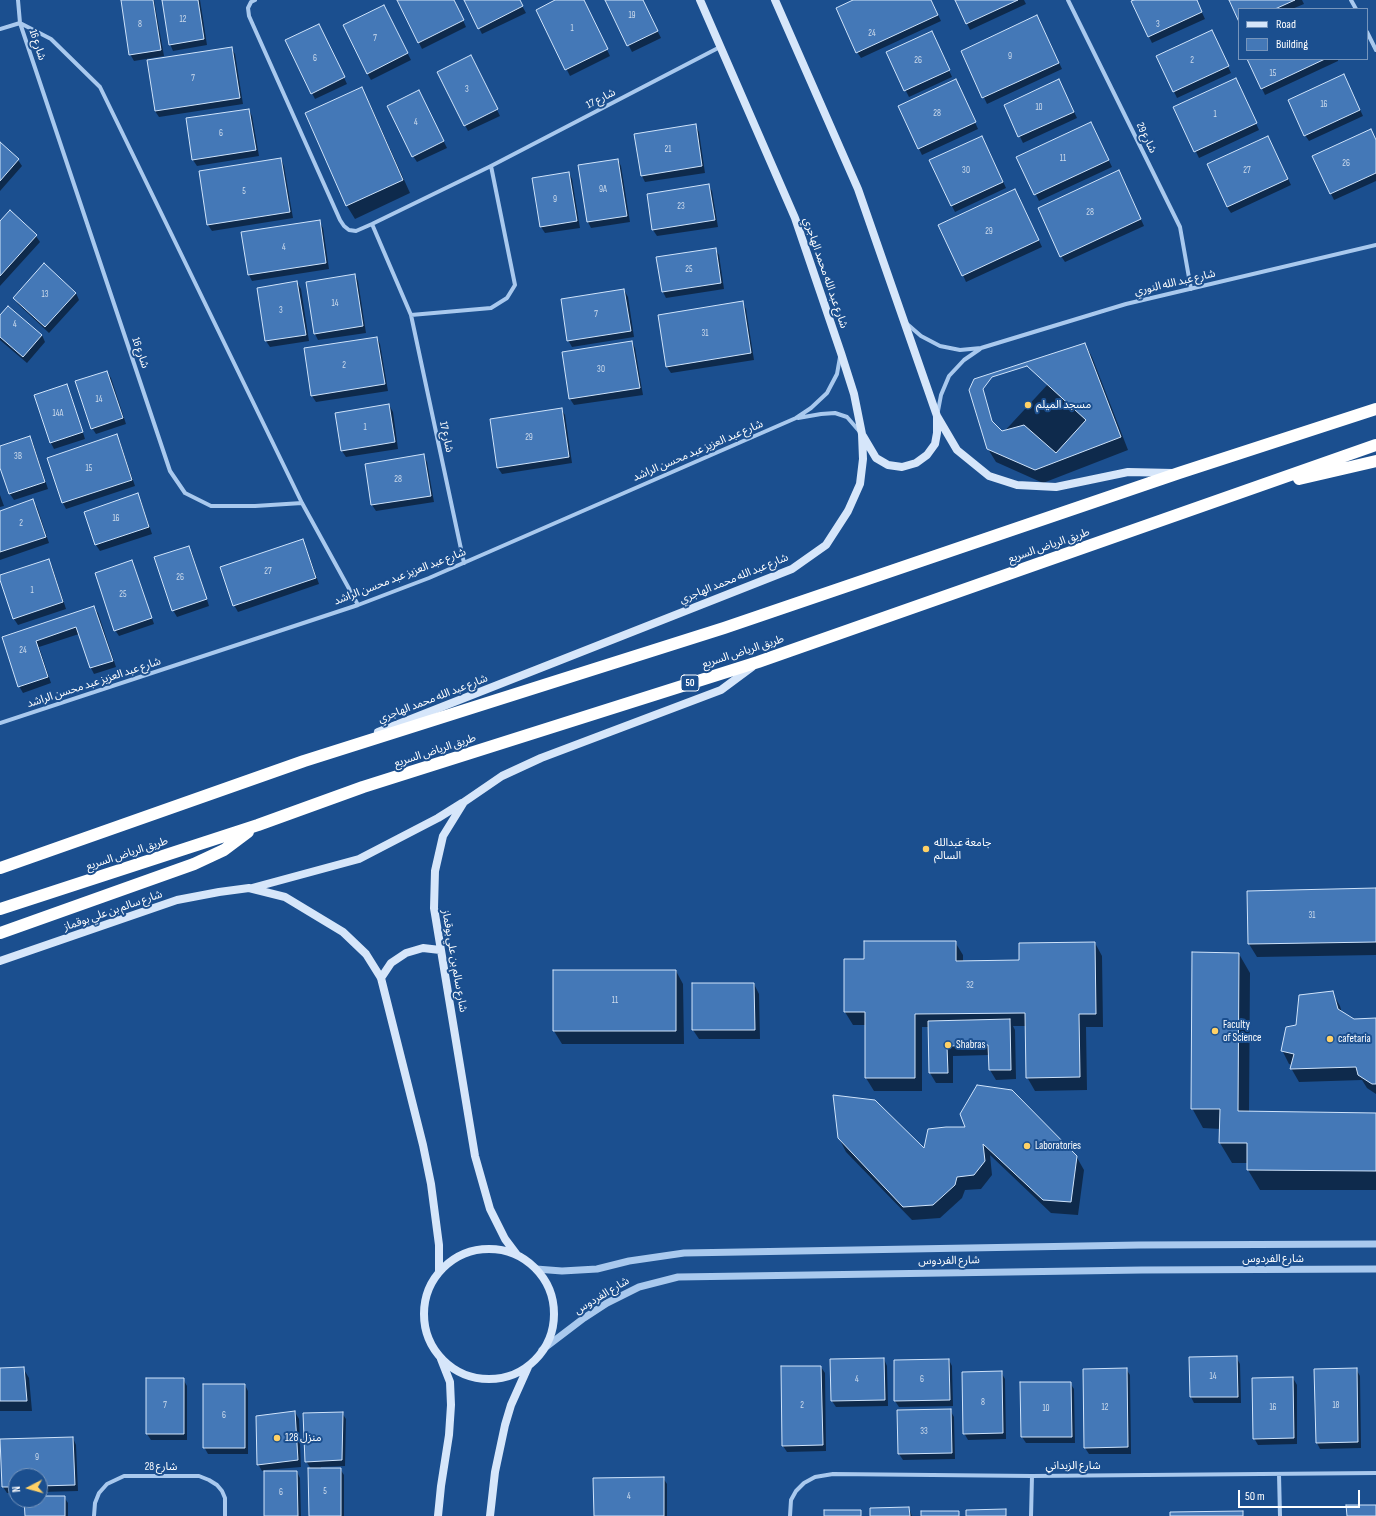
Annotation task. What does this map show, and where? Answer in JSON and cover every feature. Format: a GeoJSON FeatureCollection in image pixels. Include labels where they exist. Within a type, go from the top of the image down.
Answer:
{"type":"FeatureCollection","features":[{"type":"Feature","properties":{"kind":"highway"},"geometry":{"type":"LineString","coordinates":[[0,868],[304,761],[724,628],[1179,473],[1376,409]]}},
{"type":"Feature","properties":{"kind":"highway","name":"طريق الرياض السريع"},"geometry":{"type":"LineString","coordinates":[[0,909],[258,825],[363,787],[758,662],[1376,445]]}},
{"type":"Feature","properties":{"kind":"highway"},"geometry":{"type":"LineString","coordinates":[[1243,491],[1376,462]]}},
{"type":"Feature","properties":{"kind":"highway"},"geometry":{"type":"LineString","coordinates":[[0,933],[194,864],[224,850],[258,825]]}},
{"type":"Feature","properties":{"kind":"main road","name":"شارع عبد الله محمد الهاجري"},"geometry":{"type":"LineString","coordinates":[[304,761],[792,569],[826,545],[848,511],[860,484],[863,459],[862,434],[854,394],[795,218],[700,0]]}},
{"type":"Feature","properties":{"kind":"main road"},"geometry":{"type":"LineString","coordinates":[[775,0],[858,189],[937,416],[957,450],[989,476],[1017,486],[1056,487],[1128,472],[1179,473]]}},
{"type":"Feature","properties":{"kind":"main road"},"geometry":{"type":"LineString","coordinates":[[862,434],[876,458],[888,465],[902,466],[916,463],[927,455],[935,444],[937,416]]}},
{"type":"Feature","properties":{"kind":"main road","name":"شارع سالم بن علي بوقماز"},"geometry":{"type":"LineString","coordinates":[[517,1255],[505,1239],[490,1209],[477,1162],[434,908],[435,871],[443,836],[464,802],[502,776],[541,758],[721,690],[758,662]]}},
{"type":"Feature","properties":{"kind":"main road"},"geometry":{"type":"LineString","coordinates":[[249,888],[309,874],[359,859],[438,818],[464,802]]}},
{"type":"Feature","properties":{"kind":"main road","name":"شارع سالم بن علي بوقماز"},"geometry":{"type":"LineString","coordinates":[[0,960],[177,900],[249,888],[285,897],[343,932],[366,954],[381,978],[423,1145],[431,1184],[439,1245],[439,1272]]}},
{"type":"Feature","properties":{"kind":"main road"},"geometry":{"type":"LineString","coordinates":[[381,978],[391,963],[406,953],[423,948],[440,950]]}},
{"type":"Feature","properties":{"kind":"main road"},"geometry":{"type":"LineString","coordinates":[[490,1516],[495,1472],[505,1424],[511,1405],[528,1366],[542,1350],[551,1330],[553,1323],[553,1308],[550,1294],[544,1280],[536,1269],[517,1255],[504,1250],[489,1248],[461,1254],[449,1262],[439,1272],[427,1292],[424,1313],[426,1333],[435,1351],[450,1366],[460,1372],[471,1377],[483,1379],[495,1379],[507,1376],[528,1366]]}},
{"type":"Feature","properties":{"kind":"main road"},"geometry":{"type":"LineString","coordinates":[[438,1516],[449,1435],[451,1405],[450,1382],[441,1358]]}},
{"type":"Feature","properties":{"kind":"street"},"geometry":{"type":"LineString","coordinates":[[0,29],[20,22],[18,0]]}},
{"type":"Feature","properties":{"kind":"street"},"geometry":{"type":"LineString","coordinates":[[255,0],[251,2],[248,8],[249,16],[340,220],[349,230],[356,231],[372,224]]}},
{"type":"Feature","properties":{"kind":"street","name":"شارع 29"},"geometry":{"type":"LineString","coordinates":[[1068,0],[1180,228],[1191,289]]}},
{"type":"Feature","properties":{"kind":"street","name":"شارع 16"},"geometry":{"type":"LineString","coordinates":[[20,22],[170,471],[184,493],[211,506],[255,506],[302,503]]}},
{"type":"Feature","properties":{"kind":"street","name":"شارع 16"},"geometry":{"type":"LineString","coordinates":[[20,22],[51,39],[100,88],[302,503],[358,605]]}},
{"type":"Feature","properties":{"kind":"street"},"geometry":{"type":"LineString","coordinates":[[1368,34],[1376,50]]}},
{"type":"Feature","properties":{"kind":"street","name":"شارع 17"},"geometry":{"type":"LineString","coordinates":[[464,563],[411,315],[372,224],[490,166],[721,47]]}},
{"type":"Feature","properties":{"kind":"street"},"geometry":{"type":"LineString","coordinates":[[411,315],[491,308],[507,298],[515,285],[490,166]]}},
{"type":"Feature","properties":{"kind":"street","name":"شارع عبد الله النوري"},"geometry":{"type":"LineString","coordinates":[[905,322],[921,336],[940,346],[960,350],[982,348],[1126,304],[1376,245]]}},
{"type":"Feature","properties":{"kind":"street","name":"شارع عبد الله النوري"},"geometry":{"type":"LineString","coordinates":[[937,416],[941,395],[950,376],[964,360],[982,348]]}},
{"type":"Feature","properties":{"kind":"street","name":"شارع عبد العزيز عبد محسن الراشد"},"geometry":{"type":"LineString","coordinates":[[0,722],[358,605],[429,578],[796,418],[811,408],[827,393],[837,374],[841,353]]}},
{"type":"Feature","properties":{"kind":"street","name":"شارع عبد العزيز عبد محسن الراشد"},"geometry":{"type":"LineString","coordinates":[[796,418],[836,413],[846,417],[862,434]]}},
{"type":"Feature","properties":{"kind":"street","name":"شارع الفردوس"},"geometry":{"type":"LineString","coordinates":[[536,1269],[562,1271],[597,1269],[629,1261],[684,1253],[1123,1245],[1376,1244]]}},
{"type":"Feature","properties":{"kind":"street","name":"شارع الفردوس"},"geometry":{"type":"LineString","coordinates":[[542,1350],[584,1318],[607,1303],[639,1287],[678,1277],[1072,1271],[1376,1269]]}},
{"type":"Feature","properties":{"kind":"street","name":"شارع الزبداني"},"geometry":{"type":"LineString","coordinates":[[790,1516],[793,1496],[804,1483],[815,1477],[826,1475],[1032,1476],[1376,1473]]}},
{"type":"Feature","properties":{"kind":"street"},"geometry":{"type":"LineString","coordinates":[[1279,1474],[1280,1516]]}},
{"type":"Feature","properties":{"kind":"street","name":"شارع 28"},"geometry":{"type":"LineString","coordinates":[[94,1516],[95,1504],[100,1493],[108,1484],[124,1476],[199,1476],[217,1485],[222,1491],[225,1498],[225,1516]]}},
{"type":"Feature","properties":{"kind":"street"},"geometry":{"type":"LineString","coordinates":[[1031,1516],[1032,1476]]}},
{"type":"Feature","properties":{"kind":"building"},"geometry":{"type":"Polygon","coordinates":[[[121,0],[153,0],[161,50],[129,55],[121,0]]]}},
{"type":"Feature","properties":{"kind":"building"},"geometry":{"type":"Polygon","coordinates":[[[162,0],[198,0],[204,39],[169,45],[162,0]]]}},
{"type":"Feature","properties":{"kind":"building"},"geometry":{"type":"Polygon","coordinates":[[[397,0],[454,0],[464,20],[418,43],[397,0]]]}},
{"type":"Feature","properties":{"kind":"building"},"geometry":{"type":"Polygon","coordinates":[[[464,0],[520,0],[523,6],[478,29],[464,0]]]}},
{"type":"Feature","properties":{"kind":"building"},"geometry":{"type":"Polygon","coordinates":[[[555,0],[584,0],[608,49],[565,70],[536,10],[555,0]]]}},
{"type":"Feature","properties":{"kind":"building"},"geometry":{"type":"Polygon","coordinates":[[[605,0],[643,0],[658,31],[627,46],[605,0]]]}},
{"type":"Feature","properties":{"kind":"building"},"geometry":{"type":"Polygon","coordinates":[[[853,0],[931,0],[938,15],[856,53],[836,8],[853,0]]]}},
{"type":"Feature","properties":{"kind":"building"},"geometry":{"type":"Polygon","coordinates":[[[955,0],[1018,0],[966,24],[955,0]]]}},
{"type":"Feature","properties":{"kind":"building"},"geometry":{"type":"Polygon","coordinates":[[[1197,0],[1202,12],[1148,37],[1131,1],[1197,0]]]}},
{"type":"Feature","properties":{"kind":"building"},"geometry":{"type":"Polygon","coordinates":[[[1229,0],[1295,0],[1277,8],[1238,8],[1238,20],[1229,0]]]}},
{"type":"Feature","properties":{"kind":"building"},"geometry":{"type":"Polygon","coordinates":[[[384,5],[408,53],[367,74],[343,25],[384,5]]]}},
{"type":"Feature","properties":{"kind":"building"},"geometry":{"type":"Polygon","coordinates":[[[1037,15],[1059,63],[982,98],[961,51],[1037,15]]]}},
{"type":"Feature","properties":{"kind":"building"},"geometry":{"type":"Polygon","coordinates":[[[319,24],[345,77],[311,94],[285,40],[319,24]]]}},
{"type":"Feature","properties":{"kind":"building"},"geometry":{"type":"Polygon","coordinates":[[[1212,30],[1229,66],[1173,92],[1156,56],[1212,30]]]}},
{"type":"Feature","properties":{"kind":"building"},"geometry":{"type":"Polygon","coordinates":[[[932,31],[950,70],[904,91],[886,52],[932,31]]]}},
{"type":"Feature","properties":{"kind":"building"},"geometry":{"type":"Polygon","coordinates":[[[232,47],[240,98],[155,111],[147,60],[232,47]]]}},
{"type":"Feature","properties":{"kind":"building"},"geometry":{"type":"Polygon","coordinates":[[[471,55],[498,109],[464,126],[437,72],[471,55]]]}},
{"type":"Feature","properties":{"kind":"building"},"geometry":{"type":"Polygon","coordinates":[[[1247,60],[1323,60],[1261,89],[1247,60]]]}},
{"type":"Feature","properties":{"kind":"building"},"geometry":{"type":"Polygon","coordinates":[[[1344,74],[1360,110],[1304,136],[1288,100],[1344,74]]]}},
{"type":"Feature","properties":{"kind":"building"},"geometry":{"type":"Polygon","coordinates":[[[1236,78],[1257,123],[1194,152],[1173,107],[1236,78]]]}},
{"type":"Feature","properties":{"kind":"building"},"geometry":{"type":"Polygon","coordinates":[[[956,79],[976,122],[918,149],[898,106],[956,79]]]}},
{"type":"Feature","properties":{"kind":"building"},"geometry":{"type":"Polygon","coordinates":[[[1059,79],[1074,112],[1018,137],[1004,105],[1059,79]]]}},
{"type":"Feature","properties":{"kind":"building"},"geometry":{"type":"Polygon","coordinates":[[[362,87],[403,180],[346,206],[305,113],[362,87]]]}},
{"type":"Feature","properties":{"kind":"building"},"geometry":{"type":"Polygon","coordinates":[[[419,90],[444,141],[412,157],[387,106],[419,90]]]}},
{"type":"Feature","properties":{"kind":"building"},"geometry":{"type":"Polygon","coordinates":[[[249,109],[256,150],[192,160],[186,118],[249,109]]]}},
{"type":"Feature","properties":{"kind":"building"},"geometry":{"type":"Polygon","coordinates":[[[1091,122],[1109,160],[1034,195],[1016,157],[1091,122]]]}},
{"type":"Feature","properties":{"kind":"building"},"geometry":{"type":"Polygon","coordinates":[[[696,124],[702,166],[641,176],[634,134],[696,124]]]}},
{"type":"Feature","properties":{"kind":"building"},"geometry":{"type":"Polygon","coordinates":[[[1371,129],[1376,140],[1376,173],[1330,194],[1312,156],[1371,129]]]}},
{"type":"Feature","properties":{"kind":"building"},"geometry":{"type":"Polygon","coordinates":[[[982,136],[1003,182],[951,206],[929,160],[982,136]]]}},
{"type":"Feature","properties":{"kind":"building"},"geometry":{"type":"Polygon","coordinates":[[[1268,136],[1288,179],[1227,207],[1207,164],[1268,136]]]}},
{"type":"Feature","properties":{"kind":"building"},"geometry":{"type":"Polygon","coordinates":[[[0,142],[19,159],[0,181],[0,142]]]}},
{"type":"Feature","properties":{"kind":"building"},"geometry":{"type":"Polygon","coordinates":[[[281,158],[290,212],[207,225],[199,171],[281,158]]]}},
{"type":"Feature","properties":{"kind":"building"},"geometry":{"type":"Polygon","coordinates":[[[618,159],[627,216],[587,222],[578,165],[618,159]]]}},
{"type":"Feature","properties":{"kind":"building"},"geometry":{"type":"Polygon","coordinates":[[[1119,170],[1141,219],[1060,257],[1038,208],[1119,170]]]}},
{"type":"Feature","properties":{"kind":"building"},"geometry":{"type":"Polygon","coordinates":[[[569,172],[577,221],[540,227],[532,178],[569,172]]]}},
{"type":"Feature","properties":{"kind":"building"},"geometry":{"type":"Polygon","coordinates":[[[709,184],[715,220],[652,230],[647,194],[709,184]]]}},
{"type":"Feature","properties":{"kind":"building"},"geometry":{"type":"Polygon","coordinates":[[[1015,189],[1039,240],[962,276],[938,225],[1015,189]]]}},
{"type":"Feature","properties":{"kind":"building"},"geometry":{"type":"Polygon","coordinates":[[[10,210],[37,235],[0,276],[0,221],[10,210]]]}},
{"type":"Feature","properties":{"kind":"building"},"geometry":{"type":"Polygon","coordinates":[[[320,220],[326,263],[248,275],[241,232],[320,220]]]}},
{"type":"Feature","properties":{"kind":"building"},"geometry":{"type":"Polygon","coordinates":[[[716,248],[721,283],[662,292],[656,257],[716,248]]]}},
{"type":"Feature","properties":{"kind":"building"},"geometry":{"type":"Polygon","coordinates":[[[44,263],[76,293],[45,327],[13,298],[44,263]]]}},
{"type":"Feature","properties":{"kind":"building"},"geometry":{"type":"Polygon","coordinates":[[[355,274],[363,326],[314,334],[306,282],[355,274]]]}},
{"type":"Feature","properties":{"kind":"building"},"geometry":{"type":"Polygon","coordinates":[[[297,281],[306,335],[265,341],[257,288],[297,281]]]}},
{"type":"Feature","properties":{"kind":"building"},"geometry":{"type":"Polygon","coordinates":[[[624,289],[631,331],[567,341],[561,299],[624,289]]]}},
{"type":"Feature","properties":{"kind":"building"},"geometry":{"type":"Polygon","coordinates":[[[743,301],[751,353],[666,367],[658,315],[743,301]]]}},
{"type":"Feature","properties":{"kind":"building"},"geometry":{"type":"Polygon","coordinates":[[[8,306],[42,335],[23,357],[0,337],[0,315],[8,306]]]}},
{"type":"Feature","properties":{"kind":"building"},"geometry":{"type":"Polygon","coordinates":[[[377,337],[385,384],[311,396],[304,348],[377,337]]]}},
{"type":"Feature","properties":{"kind":"building"},"geometry":{"type":"Polygon","coordinates":[[[632,341],[640,388],[569,399],[562,352],[632,341]]]}},
{"type":"Feature","properties":{"kind":"building"},"geometry":{"type":"Polygon","coordinates":[[[1085,343],[1121,437],[1035,470],[987,449],[969,390],[974,379],[1085,343]]]}},
{"type":"Feature","properties":{"kind":"building","name":"مسجد الميلم"},"geometry":{"type":"Polygon","coordinates":[[[1027,366],[1086,420],[1056,453],[1024,425],[1002,431],[992,421],[983,389],[992,377],[1027,366]]]}},
{"type":"Feature","properties":{"kind":"building"},"geometry":{"type":"Polygon","coordinates":[[[107,371],[123,418],[91,429],[75,381],[107,371]]]}},
{"type":"Feature","properties":{"kind":"building"},"geometry":{"type":"Polygon","coordinates":[[[67,384],[83,432],[50,443],[34,395],[67,384]]]}},
{"type":"Feature","properties":{"kind":"building"},"geometry":{"type":"Polygon","coordinates":[[[389,404],[395,442],[341,451],[335,413],[389,404]]]}},
{"type":"Feature","properties":{"kind":"building"},"geometry":{"type":"Polygon","coordinates":[[[562,408],[569,457],[497,468],[490,419],[562,408]]]}},
{"type":"Feature","properties":{"kind":"building"},"geometry":{"type":"Polygon","coordinates":[[[117,434],[132,480],[62,503],[47,458],[117,434]]]}},
{"type":"Feature","properties":{"kind":"building"},"geometry":{"type":"Polygon","coordinates":[[[30,436],[45,482],[9,494],[0,468],[0,446],[30,436]]]}},
{"type":"Feature","properties":{"kind":"building"},"geometry":{"type":"Polygon","coordinates":[[[424,454],[431,496],[371,505],[365,464],[424,454]]]}},
{"type":"Feature","properties":{"kind":"building"},"geometry":{"type":"Polygon","coordinates":[[[138,493],[149,527],[95,545],[84,512],[138,493]]]}},
{"type":"Feature","properties":{"kind":"building"},"geometry":{"type":"Polygon","coordinates":[[[33,499],[46,537],[0,552],[0,511],[33,499]]]}},
{"type":"Feature","properties":{"kind":"building"},"geometry":{"type":"Polygon","coordinates":[[[303,539],[316,578],[233,606],[220,567],[303,539]]]}},
{"type":"Feature","properties":{"kind":"building"},"geometry":{"type":"Polygon","coordinates":[[[189,546],[207,599],[172,611],[154,557],[189,546]]]}},
{"type":"Feature","properties":{"kind":"building"},"geometry":{"type":"Polygon","coordinates":[[[49,559],[63,602],[13,619],[0,580],[0,575],[49,559]]]}},
{"type":"Feature","properties":{"kind":"building"},"geometry":{"type":"Polygon","coordinates":[[[132,560],[152,618],[114,631],[95,573],[132,560]]]}},
{"type":"Feature","properties":{"kind":"building"},"geometry":{"type":"Polygon","coordinates":[[[94,606],[113,661],[90,668],[76,627],[36,641],[48,677],[18,687],[2,637],[94,606]]]}},
{"type":"Feature","properties":{"kind":"building"},"geometry":{"type":"Polygon","coordinates":[[[1376,888],[1376,942],[1248,944],[1247,891],[1376,888]]]}},
{"type":"Feature","properties":{"kind":"building"},"geometry":{"type":"Polygon","coordinates":[[[864,941],[956,941],[956,961],[1019,960],[1019,943],[1095,942],[1096,1014],[1079,1014],[1080,1077],[1026,1078],[1025,1013],[915,1014],[915,1078],[865,1078],[865,1012],[844,1012],[844,959],[864,959],[864,941]]]}},
{"type":"Feature","properties":{"kind":"building","name":"Faculty of Science"},"geometry":{"type":"Polygon","coordinates":[[[1192,952],[1239,953],[1238,1111],[1376,1113],[1376,1171],[1247,1170],[1247,1143],[1219,1143],[1220,1109],[1191,1109],[1192,952]]]}},
{"type":"Feature","properties":{"kind":"building"},"geometry":{"type":"Polygon","coordinates":[[[553,970],[676,970],[676,1031],[553,1031],[553,970]]]}},
{"type":"Feature","properties":{"kind":"building"},"geometry":{"type":"Polygon","coordinates":[[[692,983],[754,983],[755,1030],[692,1030],[692,983]]]}},
{"type":"Feature","properties":{"kind":"building","name":"cafetaria"},"geometry":{"type":"Polygon","coordinates":[[[1333,991],[1338,1009],[1354,1019],[1376,1018],[1376,1084],[1372,1084],[1358,1075],[1356,1067],[1290,1069],[1294,1054],[1281,1051],[1286,1027],[1296,1025],[1299,995],[1333,991]]]}},
{"type":"Feature","properties":{"kind":"building","name":"Shabras"},"geometry":{"type":"Polygon","coordinates":[[[1010,1019],[1011,1070],[989,1070],[988,1045],[947,1046],[948,1073],[929,1073],[928,1021],[1010,1019]]]}},
{"type":"Feature","properties":{"kind":"building","name":"Laboratories"},"geometry":{"type":"Polygon","coordinates":[[[977,1085],[1012,1090],[1077,1156],[1071,1202],[1043,1200],[983,1144],[985,1161],[974,1175],[957,1177],[955,1185],[933,1205],[903,1207],[838,1138],[833,1095],[875,1100],[924,1148],[928,1129],[965,1127],[960,1114],[977,1085]]]}},
{"type":"Feature","properties":{"kind":"building"},"geometry":{"type":"Polygon","coordinates":[[[1237,1356],[1238,1397],[1190,1397],[1189,1357],[1237,1356]]]}},
{"type":"Feature","properties":{"kind":"building"},"geometry":{"type":"Polygon","coordinates":[[[884,1358],[885,1400],[831,1401],[830,1359],[884,1358]]]}},
{"type":"Feature","properties":{"kind":"building"},"geometry":{"type":"Polygon","coordinates":[[[949,1359],[950,1400],[894,1401],[894,1360],[949,1359]]]}},
{"type":"Feature","properties":{"kind":"building"},"geometry":{"type":"Polygon","coordinates":[[[781,1366],[821,1366],[823,1445],[782,1446],[781,1366]]]}},
{"type":"Feature","properties":{"kind":"building"},"geometry":{"type":"Polygon","coordinates":[[[24,1367],[27,1401],[0,1401],[0,1368],[24,1367]]]}},
{"type":"Feature","properties":{"kind":"building"},"geometry":{"type":"Polygon","coordinates":[[[1127,1368],[1128,1447],[1084,1448],[1083,1369],[1127,1368]]]}},
{"type":"Feature","properties":{"kind":"building"},"geometry":{"type":"Polygon","coordinates":[[[1357,1368],[1358,1442],[1316,1443],[1314,1369],[1357,1368]]]}},
{"type":"Feature","properties":{"kind":"building"},"geometry":{"type":"Polygon","coordinates":[[[1002,1371],[1003,1433],[963,1434],[962,1372],[1002,1371]]]}},
{"type":"Feature","properties":{"kind":"building"},"geometry":{"type":"Polygon","coordinates":[[[1293,1377],[1294,1438],[1253,1439],[1252,1378],[1293,1377]]]}},
{"type":"Feature","properties":{"kind":"building"},"geometry":{"type":"Polygon","coordinates":[[[146,1378],[184,1378],[184,1434],[146,1434],[146,1378]]]}},
{"type":"Feature","properties":{"kind":"building"},"geometry":{"type":"Polygon","coordinates":[[[1020,1382],[1071,1382],[1072,1437],[1021,1437],[1020,1382]]]}},
{"type":"Feature","properties":{"kind":"building"},"geometry":{"type":"Polygon","coordinates":[[[203,1384],[245,1384],[245,1448],[203,1448],[203,1384]]]}},
{"type":"Feature","properties":{"kind":"building"},"geometry":{"type":"Polygon","coordinates":[[[951,1409],[952,1453],[898,1454],[897,1410],[951,1409]]]}},
{"type":"Feature","properties":{"kind":"building","name":"منزل 128"},"geometry":{"type":"Polygon","coordinates":[[[295,1411],[298,1460],[257,1465],[256,1416],[295,1411]]]}},
{"type":"Feature","properties":{"kind":"building"},"geometry":{"type":"Polygon","coordinates":[[[343,1412],[342,1460],[305,1462],[303,1413],[343,1412]]]}},
{"type":"Feature","properties":{"kind":"building"},"geometry":{"type":"Polygon","coordinates":[[[73,1437],[75,1485],[48,1486],[48,1468],[8,1468],[8,1487],[2,1487],[0,1439],[73,1437]]]}},
{"type":"Feature","properties":{"kind":"building"},"geometry":{"type":"Polygon","coordinates":[[[308,1468],[341,1468],[341,1516],[309,1516],[308,1468]]]}},
{"type":"Feature","properties":{"kind":"building"},"geometry":{"type":"Polygon","coordinates":[[[264,1471],[297,1471],[298,1516],[264,1516],[264,1471]]]}},
{"type":"Feature","properties":{"kind":"building"},"geometry":{"type":"Polygon","coordinates":[[[664,1477],[664,1516],[594,1516],[593,1478],[664,1477]]]}},
{"type":"Feature","properties":{"kind":"building"},"geometry":{"type":"Polygon","coordinates":[[[48,1496],[65,1496],[65,1516],[25,1516],[24,1508],[48,1508],[48,1496]]]}},
{"type":"Feature","properties":{"kind":"building"},"geometry":{"type":"Polygon","coordinates":[[[1346,1505],[1376,1505],[1376,1516],[1347,1516],[1346,1505]]]}},
{"type":"Feature","properties":{"kind":"building"},"geometry":{"type":"Polygon","coordinates":[[[909,1507],[910,1516],[870,1516],[870,1508],[909,1507]]]}},
{"type":"Feature","properties":{"kind":"building"},"geometry":{"type":"Polygon","coordinates":[[[1006,1509],[1006,1516],[966,1516],[966,1510],[1006,1509]]]}},
{"type":"Feature","properties":{"kind":"building"},"geometry":{"type":"Polygon","coordinates":[[[824,1510],[861,1510],[861,1516],[824,1516],[824,1510]]]}},
{"type":"Feature","properties":{"kind":"building"},"geometry":{"type":"Polygon","coordinates":[[[921,1511],[959,1511],[959,1516],[921,1516],[921,1511]]]}},
{"type":"Feature","properties":{"kind":"building"},"geometry":{"type":"Polygon","coordinates":[[[1243,1511],[1243,1516],[1170,1516],[1170,1512],[1243,1511]]]}},
{"type":"Feature","properties":{"kind":"place","name":"مسجد الميلم"},"geometry":{"type":"Point","coordinates":[1028,405]}},
{"type":"Feature","properties":{"kind":"place","name":"جامعة عبدالله السالم"},"geometry":{"type":"Point","coordinates":[926,849]}},
{"type":"Feature","properties":{"kind":"place","name":"Faculty of Science"},"geometry":{"type":"Point","coordinates":[1215,1031]}},
{"type":"Feature","properties":{"kind":"place","name":"cafetaria"},"geometry":{"type":"Point","coordinates":[1330,1039]}},
{"type":"Feature","properties":{"kind":"place","name":"Shabras"},"geometry":{"type":"Point","coordinates":[948,1045]}},
{"type":"Feature","properties":{"kind":"place","name":"Laboratories"},"geometry":{"type":"Point","coordinates":[1027,1146]}},
{"type":"Feature","properties":{"kind":"place","name":"منزل 128"},"geometry":{"type":"Point","coordinates":[277,1438]}}]}
